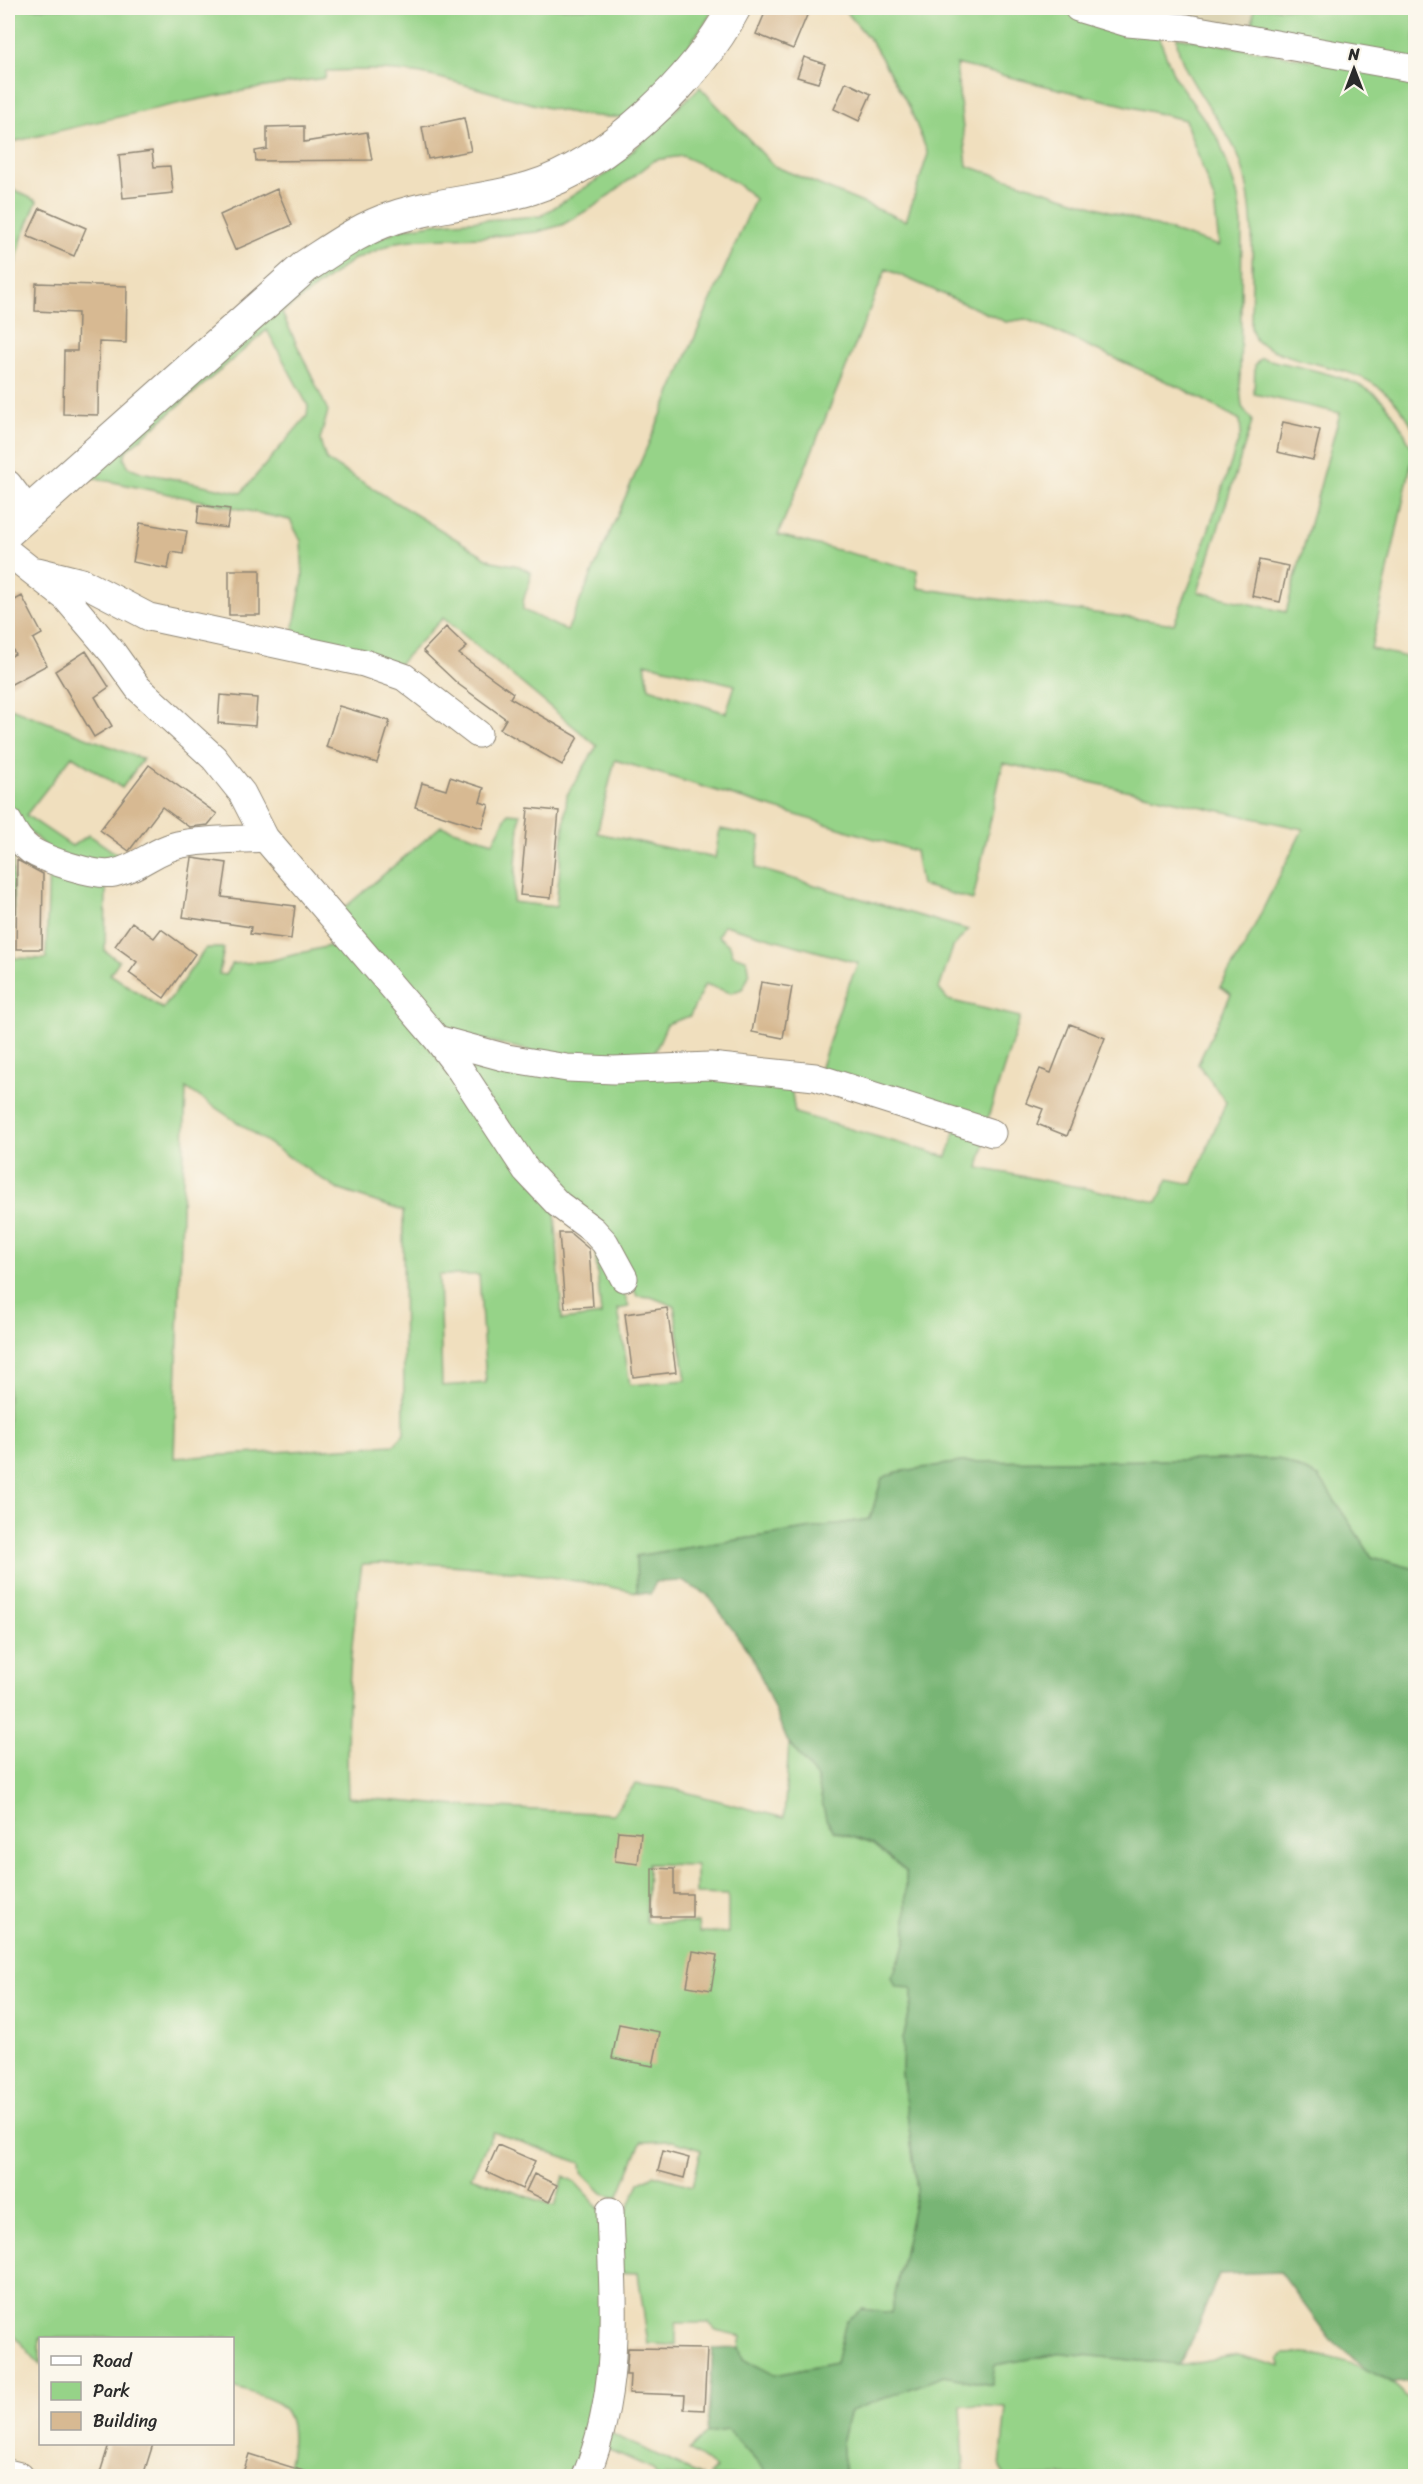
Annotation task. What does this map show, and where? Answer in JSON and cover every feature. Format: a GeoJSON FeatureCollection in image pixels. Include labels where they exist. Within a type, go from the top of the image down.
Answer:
{"type":"FeatureCollection","features":[{"type":"Feature","properties":{"kind":"main road"},"geometry":{"type":"LineString","coordinates":[[18,521],[306,266],[360,231],[393,217],[531,188],[563,176],[599,154],[634,127],[672,91],[713,42],[734,8]]}},
{"type":"Feature","properties":{"kind":"street"},"geometry":{"type":"LineString","coordinates":[[1078,8],[1128,23],[1187,28],[1416,69]]}},
{"type":"Feature","properties":{"kind":"street"},"geometry":{"type":"LineString","coordinates":[[8,484],[18,521]]}},
{"type":"Feature","properties":{"kind":"street"},"geometry":{"type":"LineString","coordinates":[[16,560],[82,582],[149,617],[364,663],[404,677],[478,734]]}},
{"type":"Feature","properties":{"kind":"street"},"geometry":{"type":"LineString","coordinates":[[16,560],[66,598],[113,653],[138,688],[214,758],[242,794],[265,838],[437,1039],[526,1170],[558,1204],[605,1243],[624,1278]]}},
{"type":"Feature","properties":{"kind":"street"},"geometry":{"type":"LineString","coordinates":[[8,821],[16,836],[30,850],[98,874],[114,873],[158,851],[182,844],[265,838]]}},
{"type":"Feature","properties":{"kind":"street"},"geometry":{"type":"LineString","coordinates":[[437,1039],[507,1058],[567,1068],[615,1070],[710,1066],[814,1077],[992,1133]]}},
{"type":"Feature","properties":{"kind":"street"},"geometry":{"type":"LineString","coordinates":[[586,2476],[604,2425],[615,2343],[610,2211]]}},
{"type":"Feature","properties":{"kind":"street"},"geometry":{"type":"LineString","coordinates":[[8,2473],[20,2476]]}},
{"type":"Feature","properties":{"kind":"shaded area"},"geometry":{"type":"Polygon","coordinates":[[[1077,8],[1254,8],[1252,32],[1077,8]]]}},
{"type":"Feature","properties":{"kind":"green space"},"geometry":{"type":"Polygon","coordinates":[[[8,8],[713,8],[708,19],[661,84],[627,117],[603,117],[553,109],[418,73],[378,70],[326,71],[325,78],[205,98],[8,143],[8,8]]]}},
{"type":"Feature","properties":{"kind":"green space"},"geometry":{"type":"Polygon","coordinates":[[[843,8],[1050,8],[1126,29],[1158,35],[1175,78],[1219,140],[1238,196],[1242,224],[1240,387],[1242,407],[1252,420],[1198,592],[1286,612],[1340,413],[1254,394],[1255,365],[1261,358],[1342,378],[1371,391],[1392,411],[1414,451],[1371,649],[1416,659],[1415,1569],[1372,1557],[1319,1477],[1278,1459],[961,1462],[897,1472],[882,1478],[870,1519],[636,1556],[637,1592],[535,1574],[466,1566],[362,1564],[349,1681],[348,1797],[458,1806],[613,1814],[635,1784],[674,1789],[784,1818],[789,1743],[817,1778],[826,1819],[834,1831],[872,1844],[906,1871],[906,1944],[895,1966],[912,1988],[912,2003],[903,2039],[902,2073],[917,2190],[891,2313],[863,2309],[836,2363],[775,2375],[743,2359],[739,2348],[741,2336],[716,2330],[709,2323],[676,2323],[676,2345],[648,2344],[638,2273],[614,2272],[618,2231],[639,2183],[653,2175],[693,2186],[701,2150],[673,2141],[641,2142],[618,2197],[602,2193],[582,2173],[581,2163],[493,2132],[471,2177],[555,2206],[564,2176],[575,2182],[601,2210],[607,2345],[579,2476],[285,2476],[292,2437],[289,2417],[284,2409],[272,2400],[234,2387],[234,2337],[39,2337],[39,2364],[8,2327],[8,831],[20,850],[13,860],[14,958],[46,959],[49,863],[102,882],[106,890],[105,951],[119,961],[110,974],[163,1009],[206,948],[224,948],[219,974],[225,975],[232,964],[269,961],[329,946],[353,948],[555,1211],[562,1320],[601,1315],[594,1238],[618,1276],[629,1307],[618,1309],[630,1385],[686,1380],[674,1306],[651,1297],[637,1296],[621,1263],[562,1200],[463,1066],[472,1056],[790,1080],[795,1113],[947,1157],[956,1129],[986,1137],[979,1168],[1157,1202],[1168,1179],[1192,1184],[1226,1102],[1198,1064],[1231,994],[1220,987],[1244,947],[1303,829],[1003,763],[973,900],[921,885],[915,851],[615,760],[597,833],[715,858],[720,829],[760,837],[756,868],[968,930],[953,947],[939,989],[948,1000],[1020,1017],[987,1121],[819,1073],[843,998],[858,963],[724,925],[718,936],[730,946],[733,955],[746,959],[748,963],[749,974],[742,989],[731,993],[705,984],[690,1016],[667,1024],[650,1063],[568,1060],[447,1031],[337,914],[441,826],[493,842],[508,813],[520,814],[513,902],[556,907],[567,795],[597,746],[443,618],[397,666],[291,642],[303,577],[301,541],[290,520],[85,476],[339,257],[400,229],[439,223],[541,216],[611,171],[700,87],[774,166],[906,221],[928,154],[909,106],[872,42],[843,8]],[[956,64],[967,166],[1219,246],[1214,200],[1185,120],[956,64]],[[682,156],[655,160],[598,204],[562,225],[537,232],[397,242],[353,260],[282,313],[328,411],[320,440],[326,460],[492,561],[519,566],[530,572],[523,610],[567,631],[755,199],[730,180],[682,156]],[[886,269],[778,535],[917,570],[918,588],[1174,624],[1193,576],[1241,433],[1240,420],[1183,389],[1046,327],[1025,319],[1006,322],[886,269]],[[267,330],[126,451],[124,459],[129,467],[141,472],[241,493],[307,416],[308,406],[267,330]],[[645,663],[649,688],[726,713],[735,685],[645,663]],[[186,1088],[174,1458],[394,1445],[404,1434],[403,1211],[337,1189],[186,1088]],[[439,1275],[442,1386],[486,1383],[479,1275],[439,1275]],[[648,1864],[646,1922],[698,1923],[699,1932],[728,1933],[728,1895],[696,1894],[696,1865],[648,1864]]]}},
{"type":"Feature","properties":{"kind":"green space"},"geometry":{"type":"Polygon","coordinates":[[[1254,8],[1415,8],[1415,64],[1252,32],[1254,8]]]}},
{"type":"Feature","properties":{"kind":"green space"},"geometry":{"type":"Polygon","coordinates":[[[1177,37],[1415,78],[1415,431],[1399,407],[1382,390],[1363,378],[1301,360],[1256,341],[1251,328],[1252,224],[1241,163],[1235,148],[1184,66],[1177,37]]]}},
{"type":"Feature","properties":{"kind":"green space"},"geometry":{"type":"Polygon","coordinates":[[[8,187],[37,201],[22,238],[8,293],[8,187]]]}},
{"type":"Feature","properties":{"kind":"green space"},"geometry":{"type":"Polygon","coordinates":[[[8,707],[143,759],[122,788],[72,756],[26,815],[72,846],[89,835],[124,859],[116,866],[53,854],[8,811],[8,707]]]}},
{"type":"Feature","properties":{"kind":"green space"},"geometry":{"type":"Polygon","coordinates":[[[1278,1459],[1319,1477],[1372,1557],[1415,1569],[1415,2381],[1393,2383],[1367,2370],[1329,2338],[1280,2272],[1219,2274],[1189,2347],[1179,2365],[1063,2353],[995,2365],[992,2385],[944,2376],[850,2411],[842,2439],[845,2476],[770,2476],[728,2430],[707,2433],[713,2349],[739,2348],[743,2359],[775,2375],[836,2363],[846,2321],[863,2309],[891,2313],[917,2190],[902,2073],[903,2039],[912,2003],[912,1988],[896,1987],[892,1977],[906,1944],[906,1871],[872,1844],[834,1831],[826,1819],[817,1778],[787,1740],[753,1658],[708,1595],[682,1581],[656,1582],[650,1594],[637,1592],[636,1556],[870,1519],[882,1478],[897,1472],[961,1462],[1278,1459]]]}},
{"type":"Feature","properties":{"kind":"green space"},"geometry":{"type":"Polygon","coordinates":[[[1063,2353],[1179,2365],[1238,2355],[1282,2367],[1279,2359],[1283,2354],[1310,2354],[1353,2364],[1394,2385],[1412,2402],[1415,2390],[1415,2476],[1005,2476],[1000,2468],[1006,2407],[961,2405],[964,2472],[943,2473],[943,2476],[845,2476],[842,2439],[850,2411],[944,2376],[992,2385],[994,2365],[1063,2353]]]}},
{"type":"Feature","properties":{"kind":"green space"},"geometry":{"type":"Polygon","coordinates":[[[728,2430],[770,2476],[708,2476],[716,2468],[689,2450],[707,2433],[728,2430]]]}},
{"type":"Feature","properties":{"kind":"green space"},"geometry":{"type":"Polygon","coordinates":[[[610,2433],[702,2476],[657,2476],[653,2469],[606,2448],[610,2433]]]}},
{"type":"Feature","properties":{"kind":"building"},"geometry":{"type":"Polygon","coordinates":[[[767,8],[810,8],[793,49],[756,34],[767,8]]]}},
{"type":"Feature","properties":{"kind":"building"},"geometry":{"type":"Polygon","coordinates":[[[804,57],[825,64],[818,83],[797,77],[804,57]]]}},
{"type":"Feature","properties":{"kind":"building"},"geometry":{"type":"Polygon","coordinates":[[[846,82],[871,94],[859,121],[834,109],[846,82]]]}},
{"type":"Feature","properties":{"kind":"building"},"geometry":{"type":"Polygon","coordinates":[[[464,118],[471,151],[428,159],[422,127],[464,118]]]}},
{"type":"Feature","properties":{"kind":"building"},"geometry":{"type":"Polygon","coordinates":[[[304,126],[304,142],[367,132],[372,160],[256,161],[255,151],[267,149],[267,127],[304,126]]]}},
{"type":"Feature","properties":{"kind":"building"},"geometry":{"type":"Polygon","coordinates":[[[152,151],[154,167],[170,166],[173,193],[123,198],[119,155],[152,151]]]}},
{"type":"Feature","properties":{"kind":"building"},"geometry":{"type":"Polygon","coordinates":[[[277,189],[292,225],[235,250],[220,215],[277,189]]]}},
{"type":"Feature","properties":{"kind":"building"},"geometry":{"type":"Polygon","coordinates":[[[40,208],[86,228],[74,256],[27,236],[40,208]]]}},
{"type":"Feature","properties":{"kind":"building"},"geometry":{"type":"Polygon","coordinates":[[[36,283],[127,286],[126,343],[99,342],[98,415],[63,414],[64,351],[77,351],[78,313],[35,311],[36,283]]]}},
{"type":"Feature","properties":{"kind":"building"},"geometry":{"type":"Polygon","coordinates":[[[1283,422],[1320,430],[1313,460],[1277,452],[1283,422]]]}},
{"type":"Feature","properties":{"kind":"building"},"geometry":{"type":"Polygon","coordinates":[[[199,505],[230,509],[227,528],[197,524],[199,505]]]}},
{"type":"Feature","properties":{"kind":"building"},"geometry":{"type":"Polygon","coordinates":[[[140,523],[187,531],[183,554],[171,552],[168,569],[133,562],[140,523]]]}},
{"type":"Feature","properties":{"kind":"building"},"geometry":{"type":"Polygon","coordinates":[[[1259,560],[1288,566],[1280,602],[1252,596],[1259,560]]]}},
{"type":"Feature","properties":{"kind":"building"},"geometry":{"type":"Polygon","coordinates":[[[229,570],[260,570],[260,615],[229,615],[229,570]]]}},
{"type":"Feature","properties":{"kind":"building"},"geometry":{"type":"Polygon","coordinates":[[[22,596],[42,634],[33,639],[47,665],[8,686],[8,658],[15,654],[8,641],[8,604],[22,596]]]}},
{"type":"Feature","properties":{"kind":"building"},"geometry":{"type":"Polygon","coordinates":[[[446,627],[467,647],[459,654],[513,693],[510,698],[578,737],[562,765],[500,729],[506,719],[458,684],[423,651],[446,627]]]}},
{"type":"Feature","properties":{"kind":"building"},"geometry":{"type":"Polygon","coordinates":[[[86,651],[109,687],[95,697],[112,726],[94,737],[55,671],[86,651]]]}},
{"type":"Feature","properties":{"kind":"building"},"geometry":{"type":"Polygon","coordinates":[[[220,695],[257,698],[255,726],[218,723],[220,695]]]}},
{"type":"Feature","properties":{"kind":"building"},"geometry":{"type":"Polygon","coordinates":[[[339,706],[390,721],[377,763],[326,747],[339,706]]]}},
{"type":"Feature","properties":{"kind":"building"},"geometry":{"type":"Polygon","coordinates":[[[149,765],[217,814],[208,825],[189,827],[162,807],[129,851],[100,830],[149,765]]]}},
{"type":"Feature","properties":{"kind":"building"},"geometry":{"type":"Polygon","coordinates":[[[450,777],[484,788],[480,802],[489,805],[482,828],[415,807],[422,783],[446,790],[450,777]]]}},
{"type":"Feature","properties":{"kind":"building"},"geometry":{"type":"Polygon","coordinates":[[[528,808],[559,811],[551,898],[520,895],[528,808]]]}},
{"type":"Feature","properties":{"kind":"building"},"geometry":{"type":"Polygon","coordinates":[[[192,858],[227,863],[222,897],[295,906],[291,939],[250,934],[251,927],[183,917],[192,858]]]}},
{"type":"Feature","properties":{"kind":"building"},"geometry":{"type":"Polygon","coordinates":[[[17,860],[43,874],[42,949],[16,949],[17,860]]]}},
{"type":"Feature","properties":{"kind":"building"},"geometry":{"type":"Polygon","coordinates":[[[132,922],[154,938],[161,929],[195,954],[164,998],[129,973],[137,962],[115,946],[132,922]]]}},
{"type":"Feature","properties":{"kind":"building"},"geometry":{"type":"Polygon","coordinates":[[[761,982],[792,987],[783,1038],[752,1032],[761,982]]]}},
{"type":"Feature","properties":{"kind":"building"},"geometry":{"type":"Polygon","coordinates":[[[1070,1024],[1105,1038],[1067,1136],[1037,1124],[1043,1109],[1026,1103],[1040,1069],[1051,1073],[1070,1024]]]}},
{"type":"Feature","properties":{"kind":"building"},"geometry":{"type":"Polygon","coordinates":[[[559,1233],[570,1233],[589,1249],[593,1306],[565,1308],[559,1233]]]}},
{"type":"Feature","properties":{"kind":"building"},"geometry":{"type":"Polygon","coordinates":[[[667,1308],[676,1372],[633,1377],[625,1314],[667,1308]]]}},
{"type":"Feature","properties":{"kind":"building"},"geometry":{"type":"Polygon","coordinates":[[[618,1831],[641,1833],[638,1864],[615,1861],[618,1831]]]}},
{"type":"Feature","properties":{"kind":"building"},"geometry":{"type":"Polygon","coordinates":[[[652,1868],[674,1869],[674,1894],[692,1894],[692,1917],[652,1917],[652,1868]]]}},
{"type":"Feature","properties":{"kind":"building"},"geometry":{"type":"Polygon","coordinates":[[[693,1951],[717,1955],[711,1990],[687,1986],[693,1951]]]}},
{"type":"Feature","properties":{"kind":"building"},"geometry":{"type":"Polygon","coordinates":[[[619,2024],[660,2032],[653,2066],[612,2058],[619,2024]]]}},
{"type":"Feature","properties":{"kind":"building"},"geometry":{"type":"Polygon","coordinates":[[[498,2145],[535,2161],[522,2189],[486,2172],[498,2145]]]}},
{"type":"Feature","properties":{"kind":"building"},"geometry":{"type":"Polygon","coordinates":[[[663,2151],[689,2158],[684,2178],[658,2171],[663,2151]]]}},
{"type":"Feature","properties":{"kind":"building"},"geometry":{"type":"Polygon","coordinates":[[[534,2174],[557,2185],[549,2202],[526,2191],[534,2174]]]}},
{"type":"Feature","properties":{"kind":"building"},"geometry":{"type":"Polygon","coordinates":[[[628,2348],[707,2349],[704,2410],[684,2409],[685,2395],[629,2393],[630,2375],[626,2375],[628,2348]]]}},
{"type":"Feature","properties":{"kind":"building"},"geometry":{"type":"Polygon","coordinates":[[[109,2445],[153,2445],[143,2476],[99,2476],[109,2445]]]}},
{"type":"Feature","properties":{"kind":"building"},"geometry":{"type":"Polygon","coordinates":[[[249,2454],[307,2472],[307,2476],[242,2476],[249,2454]]]}}]}
